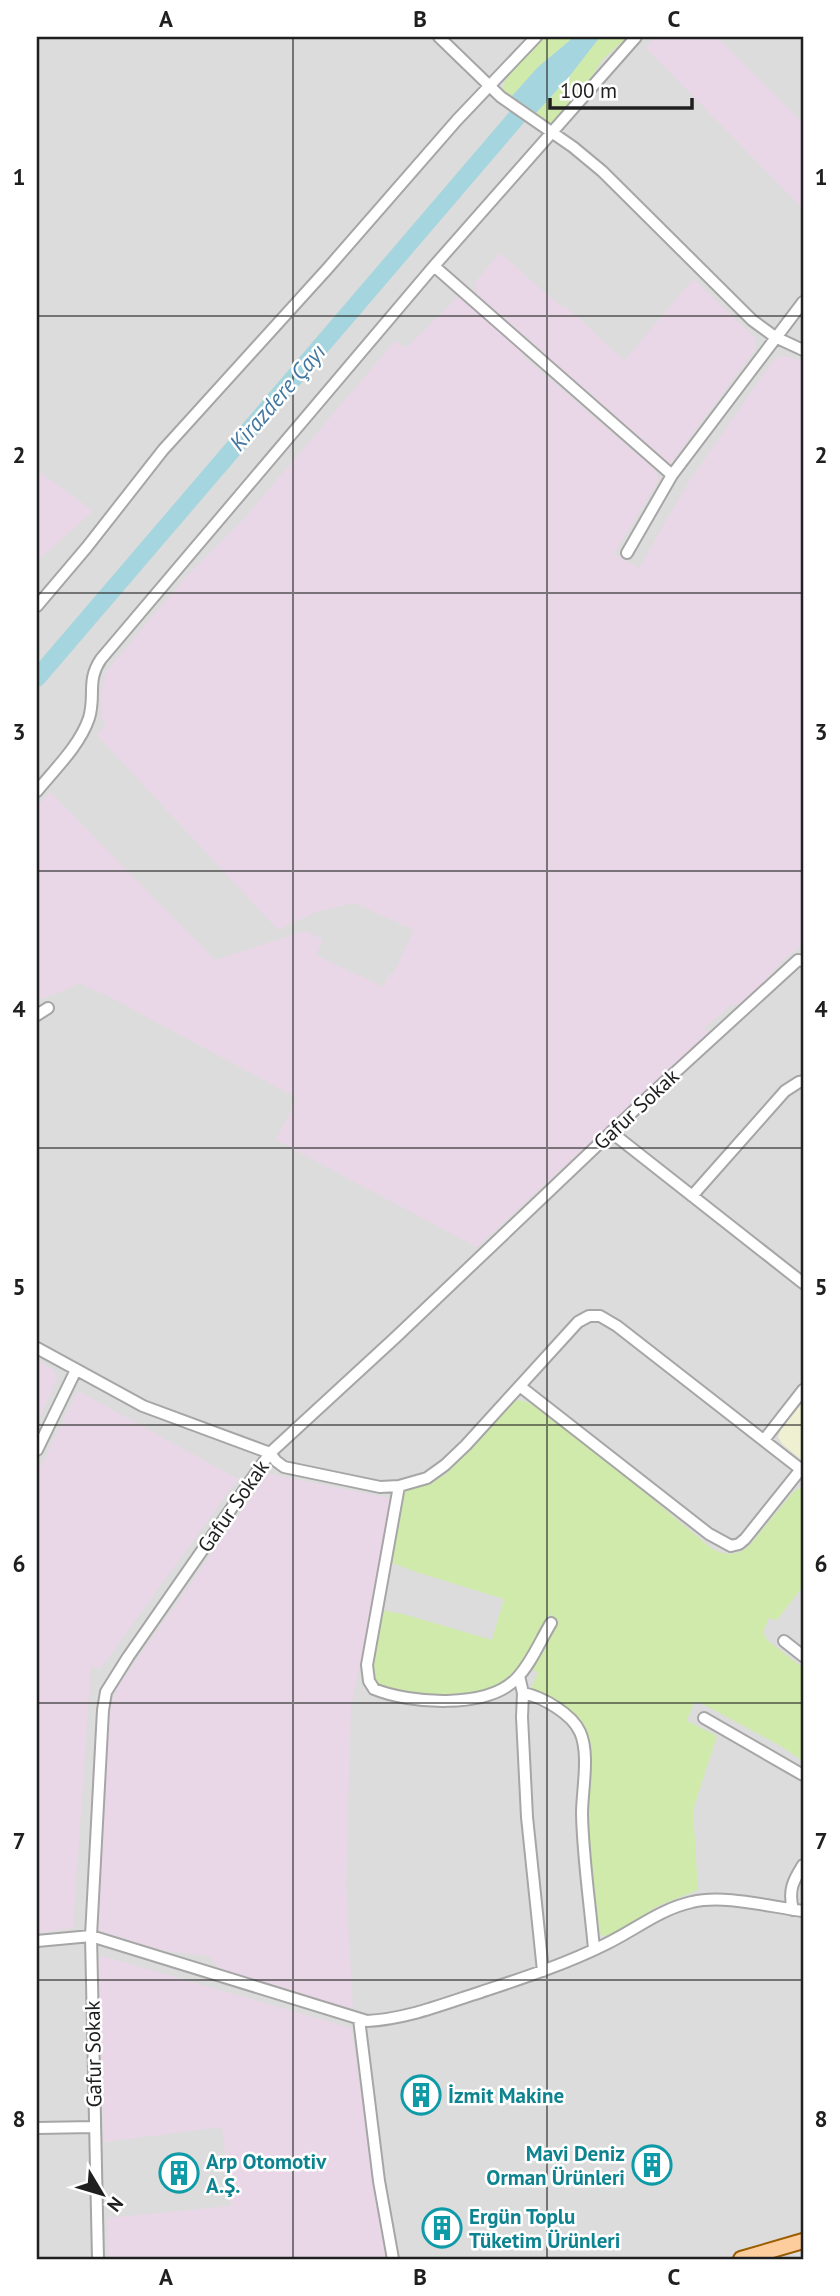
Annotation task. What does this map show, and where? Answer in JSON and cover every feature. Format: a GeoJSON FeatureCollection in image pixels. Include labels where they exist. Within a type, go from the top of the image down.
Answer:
{"type":"FeatureCollection","features":[{"type":"Feature","properties":{"kind":"main road"},"geometry":{"type":"LineString","coordinates":[[741,2259],[803,2241]]}},
{"type":"Feature","properties":{"kind":"main road"},"geometry":{"type":"LineString","coordinates":[[773,2259],[803,2250]]}},
{"type":"Feature","properties":{"kind":"street"},"geometry":{"type":"LineString","coordinates":[[439,37],[501,97],[601,171],[742,310],[775,337],[803,350]]}},
{"type":"Feature","properties":{"kind":"street"},"geometry":{"type":"LineString","coordinates":[[37,606],[163,450],[536,37]]}},
{"type":"Feature","properties":{"kind":"street"},"geometry":{"type":"LineString","coordinates":[[37,791],[43,775],[76,741],[88,719],[92,676],[101,659],[435,266],[636,37]]}},
{"type":"Feature","properties":{"kind":"street"},"geometry":{"type":"LineString","coordinates":[[435,266],[672,475]]}},
{"type":"Feature","properties":{"kind":"street"},"geometry":{"type":"LineString","coordinates":[[627,553],[672,475],[803,302]]}},
{"type":"Feature","properties":{"kind":"street","name":"Gafur Sokak"},"geometry":{"type":"LineString","coordinates":[[98,2259],[90,1936],[106,1692],[270,1453],[611,1132],[802,959]]}},
{"type":"Feature","properties":{"kind":"street"},"geometry":{"type":"LineString","coordinates":[[37,1015],[48,1009]]}},
{"type":"Feature","properties":{"kind":"street"},"geometry":{"type":"LineString","coordinates":[[692,1196],[785,1091],[803,1081]]}},
{"type":"Feature","properties":{"kind":"street"},"geometry":{"type":"LineString","coordinates":[[611,1132],[803,1283]]}},
{"type":"Feature","properties":{"kind":"street"},"geometry":{"type":"LineString","coordinates":[[37,1348],[143,1406],[270,1453],[284,1468],[380,1487],[399,1486],[427,1478],[445,1465],[521,1387],[578,1322],[590,1316],[600,1316],[617,1326],[802,1470],[745,1539],[731,1546],[709,1534],[521,1387]]}},
{"type":"Feature","properties":{"kind":"street"},"geometry":{"type":"LineString","coordinates":[[37,1450],[76,1370]]}},
{"type":"Feature","properties":{"kind":"street"},"geometry":{"type":"LineString","coordinates":[[764,1440],[803,1390]]}},
{"type":"Feature","properties":{"kind":"street"},"geometry":{"type":"LineString","coordinates":[[399,1486],[367,1665],[374,1689],[391,1695],[460,1701],[495,1693],[519,1676],[551,1623]]}},
{"type":"Feature","properties":{"kind":"street"},"geometry":{"type":"LineString","coordinates":[[784,1641],[803,1656]]}},
{"type":"Feature","properties":{"kind":"street"},"geometry":{"type":"LineString","coordinates":[[519,1676],[523,1693],[527,1817],[543,1971]]}},
{"type":"Feature","properties":{"kind":"street"},"geometry":{"type":"LineString","coordinates":[[523,1693],[540,1699],[566,1716],[582,1736],[582,1812],[594,1949]]}},
{"type":"Feature","properties":{"kind":"street"},"geometry":{"type":"LineString","coordinates":[[704,1718],[803,1774]]}},
{"type":"Feature","properties":{"kind":"street"},"geometry":{"type":"LineString","coordinates":[[798,1910],[789,1895],[790,1887],[803,1865]]}},
{"type":"Feature","properties":{"kind":"street"},"geometry":{"type":"LineString","coordinates":[[37,1941],[90,1936],[359,2019],[384,2020],[415,2014],[543,1971],[594,1949],[659,1914],[693,1901],[712,1899],[798,1910]]}},
{"type":"Feature","properties":{"kind":"street"},"geometry":{"type":"LineString","coordinates":[[359,2019],[379,2181],[393,2259]]}},
{"type":"Feature","properties":{"kind":"street"},"geometry":{"type":"LineString","coordinates":[[37,2127],[94,2127]]}},
{"type":"Feature","properties":{"kind":"shaded area"},"geometry":{"type":"Polygon","coordinates":[[[37,37],[803,37],[803,2259],[37,2259],[37,37]]]}},
{"type":"Feature","properties":{"kind":"shaded area"},"geometry":{"type":"Polygon","coordinates":[[[655,37],[717,37],[803,123],[803,209],[646,48],[655,37]]]}},
{"type":"Feature","properties":{"kind":"shaded area"},"geometry":{"type":"Polygon","coordinates":[[[500,253],[561,307],[563,305],[582,321],[624,361],[693,279],[755,338],[756,348],[670,464],[476,293],[476,281],[500,253]]]}},
{"type":"Feature","properties":{"kind":"shaded area"},"geometry":{"type":"Polygon","coordinates":[[[460,295],[525,353],[523,356],[655,470],[659,479],[614,554],[639,568],[688,483],[774,359],[783,356],[803,361],[803,944],[781,962],[742,1004],[731,1005],[704,1028],[708,1033],[477,1247],[276,1140],[297,1098],[108,996],[78,983],[37,1000],[37,807],[50,792],[215,960],[305,931],[323,940],[316,955],[383,987],[390,973],[393,975],[414,930],[354,903],[316,912],[278,930],[97,735],[106,724],[102,719],[101,701],[106,672],[182,581],[243,520],[395,341],[406,348],[460,295]]]}},
{"type":"Feature","properties":{"kind":"shaded area"},"geometry":{"type":"Polygon","coordinates":[[[37,470],[93,511],[37,561],[37,470]]]}},
{"type":"Feature","properties":{"kind":"shaded area"},"geometry":{"type":"Polygon","coordinates":[[[37,1360],[53,1369],[57,1378],[37,1425],[37,1360]]]}},
{"type":"Feature","properties":{"kind":"shaded area"},"geometry":{"type":"Polygon","coordinates":[[[78,1391],[238,1479],[100,1669],[91,1666],[73,1928],[37,1933],[37,1474],[78,1391]]]}},
{"type":"Feature","properties":{"kind":"shaded area"},"geometry":{"type":"Polygon","coordinates":[[[268,1474],[394,1499],[351,1707],[346,1885],[353,2009],[219,1968],[209,1956],[165,1951],[98,1930],[94,1920],[107,1712],[119,1685],[268,1474]]]}},
{"type":"Feature","properties":{"kind":"shaded area"},"geometry":{"type":"Polygon","coordinates":[[[102,1956],[351,2028],[386,2259],[237,2259],[236,2256],[211,2259],[108,2259],[107,2218],[231,2206],[222,2127],[104,2142],[97,1962],[102,1956]]]}},
{"type":"Feature","properties":{"kind":"green space"},"geometry":{"type":"Polygon","coordinates":[[[544,37],[574,37],[538,67],[512,96],[503,90],[504,84],[519,62],[544,37]]]}},
{"type":"Feature","properties":{"kind":"green space"},"geometry":{"type":"Polygon","coordinates":[[[600,37],[628,37],[603,59],[581,93],[552,125],[536,113],[600,37]]]}},
{"type":"Feature","properties":{"kind":"green space"},"geometry":{"type":"Polygon","coordinates":[[[518,1400],[552,1416],[711,1548],[721,1552],[730,1554],[748,1547],[794,1491],[803,1487],[803,1586],[777,1620],[769,1618],[763,1632],[767,1640],[803,1668],[803,1761],[779,1745],[701,1703],[694,1702],[687,1721],[717,1736],[693,1810],[698,1890],[658,1906],[611,1935],[600,1934],[586,1828],[591,1744],[582,1724],[531,1689],[538,1673],[530,1668],[559,1621],[550,1614],[525,1657],[509,1678],[481,1693],[463,1697],[425,1698],[390,1692],[375,1687],[368,1664],[380,1610],[492,1640],[504,1599],[390,1562],[405,1490],[444,1476],[518,1400]]]}},
{"type":"Feature","properties":{"kind":"green space"},"geometry":{"type":"Polygon","coordinates":[[[803,1402],[803,1461],[782,1444],[778,1437],[803,1402]]]}},
{"type":"Feature","properties":{"kind":"water"},"geometry":{"type":"Polygon","coordinates":[[[574,37],[600,37],[536,113],[512,96],[538,67],[574,37]]]}},
{"type":"Feature","properties":{"kind":"waterway","name":"Kirazdere Çayı"},"geometry":{"type":"LineString","coordinates":[[37,678],[517,117]]}},
{"type":"Feature","properties":{"kind":"place","name":"İzmit Makine"},"geometry":{"type":"Point","coordinates":[421,2095]}},
{"type":"Feature","properties":{"kind":"place","name":"Mavi Deniz Orman Ürünleri"},"geometry":{"type":"Point","coordinates":[652,2165]}},
{"type":"Feature","properties":{"kind":"place","name":"Arp Otomotiv A.Ş."},"geometry":{"type":"Point","coordinates":[179,2173]}},
{"type":"Feature","properties":{"kind":"place","name":"Ergün Toplu Tüketim Ürünleri"},"geometry":{"type":"Point","coordinates":[442,2228]}}]}
